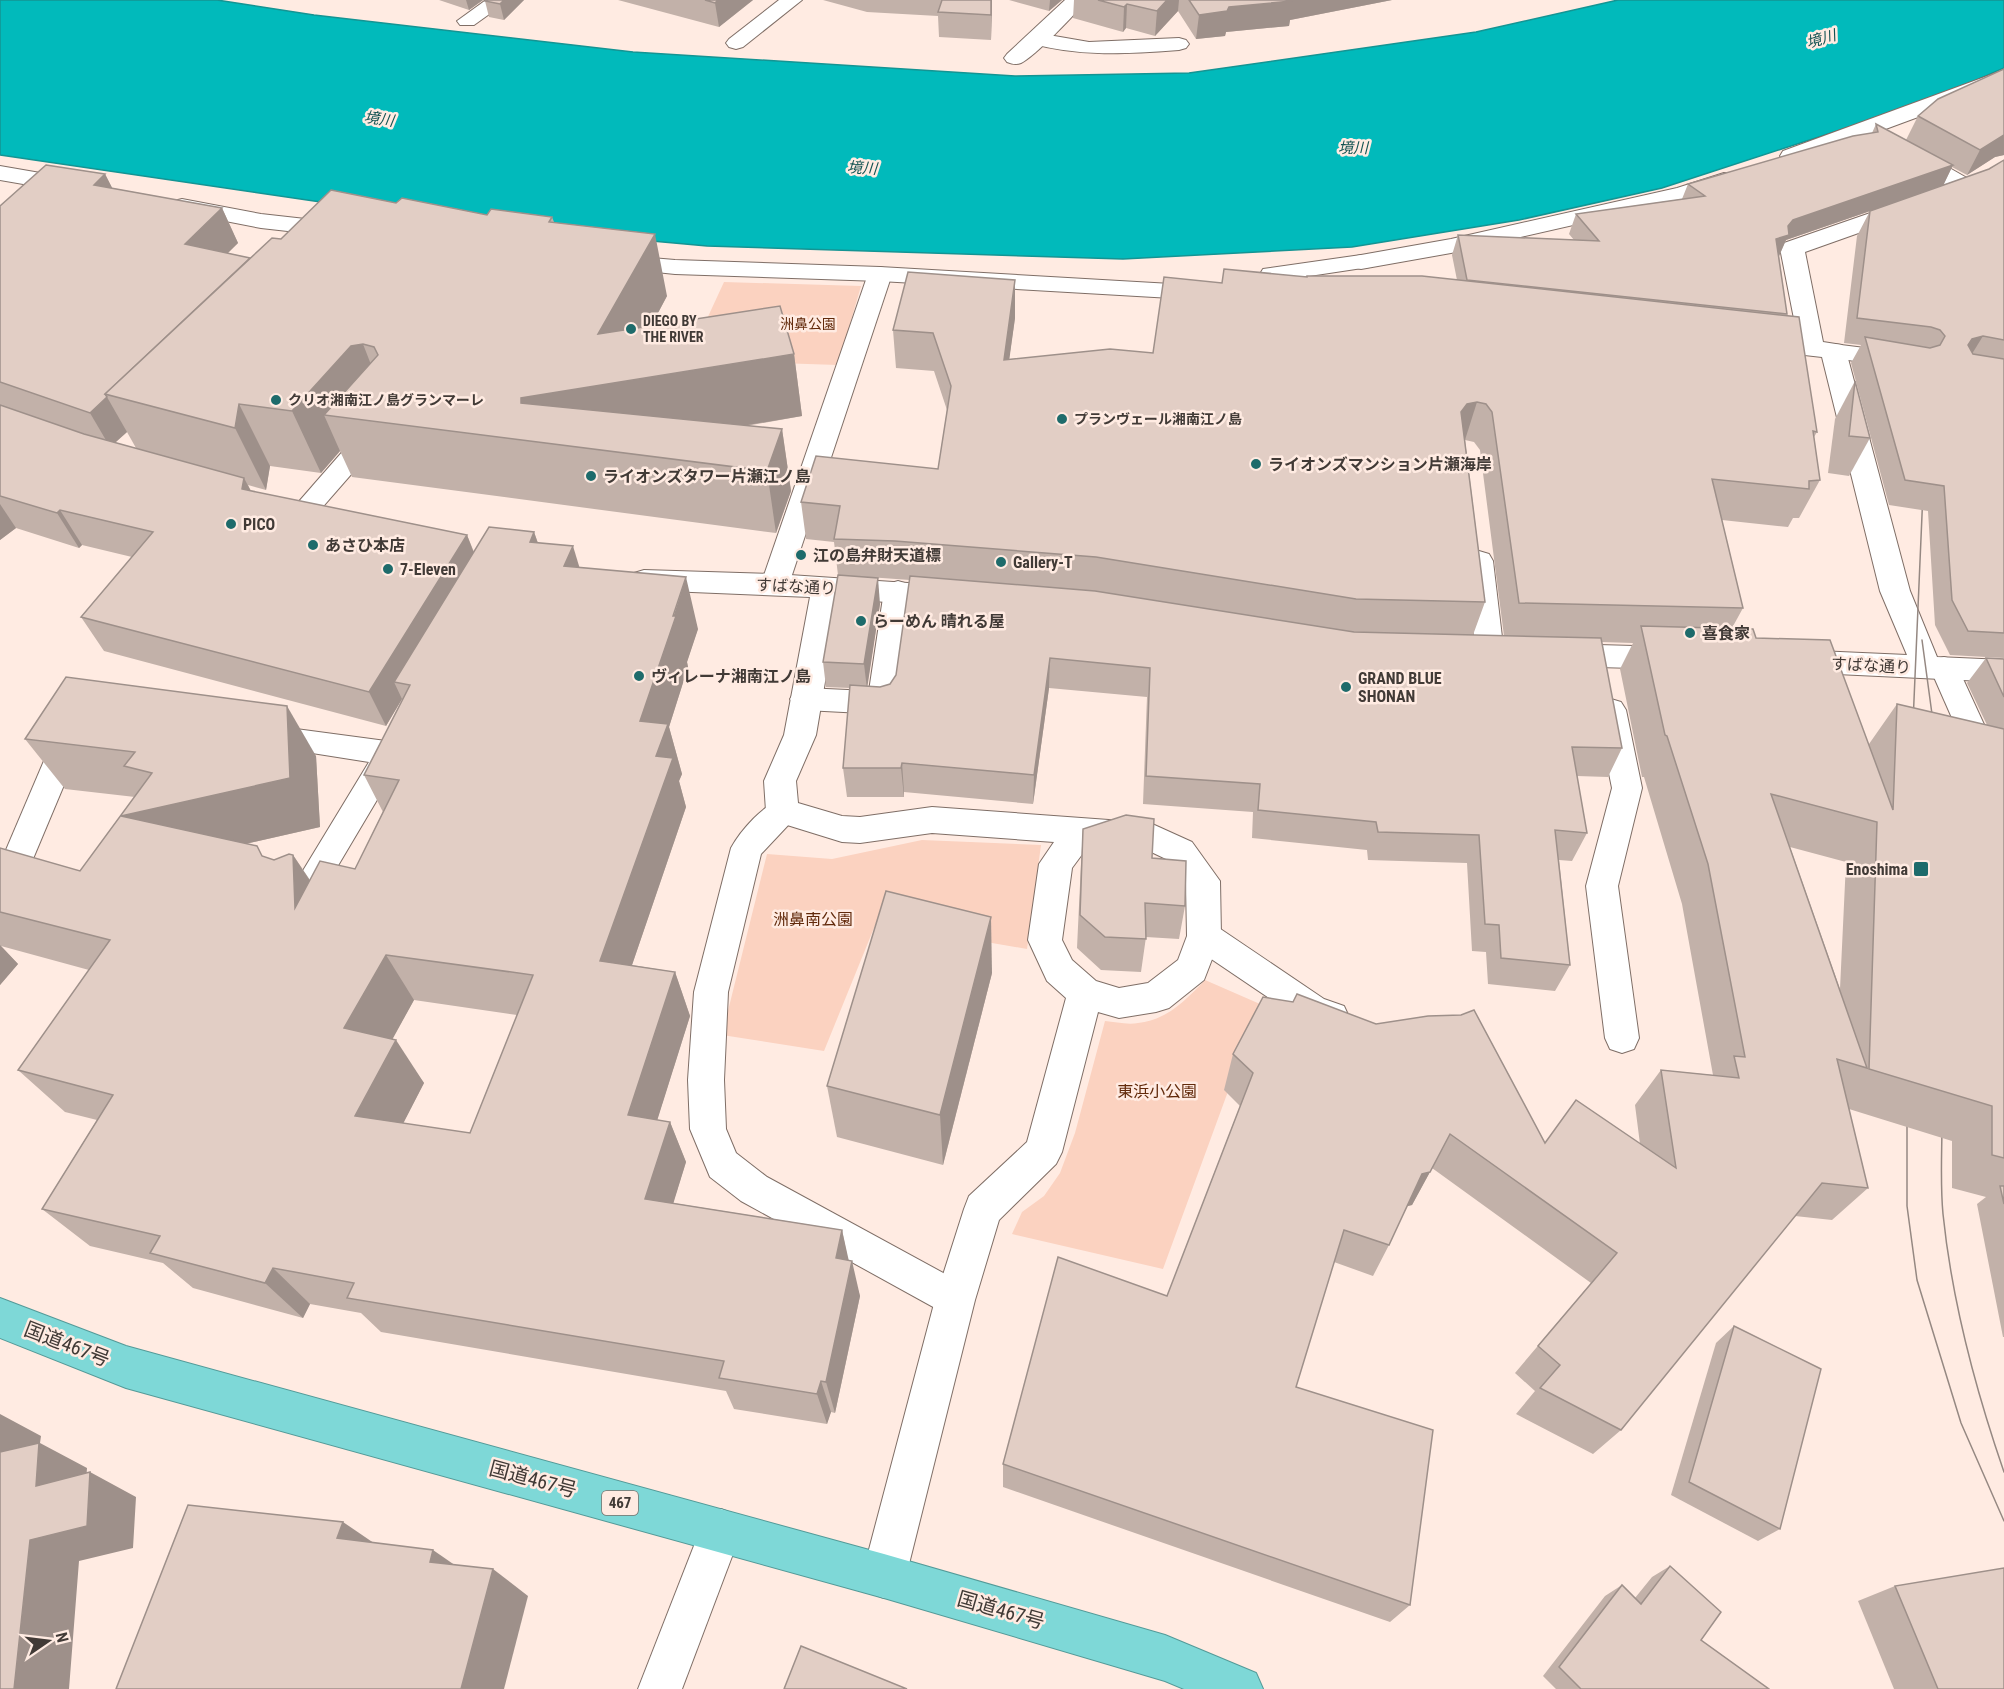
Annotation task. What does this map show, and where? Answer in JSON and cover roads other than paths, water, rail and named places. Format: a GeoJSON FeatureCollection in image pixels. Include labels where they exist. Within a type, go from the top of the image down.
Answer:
{"type":"FeatureCollection","features":[{"type":"Feature","properties":{"kind":"highway","name":"国道467号"},"geometry":{"type":"LineString","coordinates":[[0,1318],[126,1367],[884,1576],[1166,1658],[1240,1689]]}},
{"type":"Feature","properties":{"kind":"street"},"geometry":{"type":"LineString","coordinates":[[467,21],[499,0]]}},
{"type":"Feature","properties":{"kind":"street"},"geometry":{"type":"LineString","coordinates":[[736,43],[792,0]]}},
{"type":"Feature","properties":{"kind":"street"},"geometry":{"type":"LineString","coordinates":[[1014,58],[1037,39],[1076,0]]}},
{"type":"Feature","properties":{"kind":"street"},"geometry":{"type":"LineString","coordinates":[[1866,130],[1966,187]]}},
{"type":"Feature","properties":{"kind":"street"},"geometry":{"type":"LineString","coordinates":[[0,173],[99,190]]}},
{"type":"Feature","properties":{"kind":"street"},"geometry":{"type":"LineString","coordinates":[[1935,668],[1895,591],[1792,248],[1966,187],[1988,176]]}},
{"type":"Feature","properties":{"kind":"street"},"geometry":{"type":"LineString","coordinates":[[157,201],[261,221],[357,232],[326,256]]}},
{"type":"Feature","properties":{"kind":"street"},"geometry":{"type":"LineString","coordinates":[[590,260],[675,267],[880,274],[1259,297],[1272,274],[1361,262]]}},
{"type":"Feature","properties":{"kind":"street"},"geometry":{"type":"LineString","coordinates":[[1741,340],[1822,349]]}},
{"type":"Feature","properties":{"kind":"street"},"geometry":{"type":"LineString","coordinates":[[293,509],[338,521]]}},
{"type":"Feature","properties":{"kind":"street","name":"すばな通り"},"geometry":{"type":"LineString","coordinates":[[617,576],[640,580],[775,584],[979,598]]}},
{"type":"Feature","properties":{"kind":"street"},"geometry":{"type":"LineString","coordinates":[[826,587],[800,735],[780,781],[782,811],[842,829],[871,829],[932,820],[1082,831],[1150,836],[1180,851],[1203,881],[1204,936],[1192,969],[1156,997],[1119,1003],[1085,993],[1059,970],[1045,940],[1056,864],[1082,831]]}},
{"type":"Feature","properties":{"kind":"street"},"geometry":{"type":"LineString","coordinates":[[1501,654],[1701,658]]}},
{"type":"Feature","properties":{"kind":"street","name":"すばな通り"},"geometry":{"type":"LineString","coordinates":[[1768,660],[2004,671]]}},
{"type":"Feature","properties":{"kind":"street"},"geometry":{"type":"LineString","coordinates":[[884,1576],[955,1300],[983,1209],[1043,1152],[1085,993]]}},
{"type":"Feature","properties":{"kind":"lane"},"geometry":{"type":"LineString","coordinates":[[1037,39],[1053,44],[1108,48],[1179,44]]}},
{"type":"Feature","properties":{"kind":"lane"},"geometry":{"type":"LineString","coordinates":[[1768,164],[1866,130],[2004,76]]}},
{"type":"Feature","properties":{"kind":"lane"},"geometry":{"type":"LineString","coordinates":[[1361,262],[1451,246],[1683,193],[1746,171]]}},
{"type":"Feature","properties":{"kind":"lane"},"geometry":{"type":"LineString","coordinates":[[775,584],[880,274]]}},
{"type":"Feature","properties":{"kind":"lane"},"geometry":{"type":"LineString","coordinates":[[1822,349],[1916,363]]}},
{"type":"Feature","properties":{"kind":"lane"},"geometry":{"type":"LineString","coordinates":[[293,509],[387,416]]}},
{"type":"Feature","properties":{"kind":"lane"},"geometry":{"type":"LineString","coordinates":[[1476,540],[1501,654]]}},
{"type":"Feature","properties":{"kind":"lane"},"geometry":{"type":"LineString","coordinates":[[805,699],[882,703],[898,591]]}},
{"type":"Feature","properties":{"kind":"lane"},"geometry":{"type":"LineString","coordinates":[[1601,656],[1627,788],[1602,886],[1622,1038]]}},
{"type":"Feature","properties":{"kind":"lane"},"geometry":{"type":"LineString","coordinates":[[1935,668],[2004,802]]}},
{"type":"Feature","properties":{"kind":"lane"},"geometry":{"type":"LineString","coordinates":[[0,887],[11,876],[80,709]]}},
{"type":"Feature","properties":{"kind":"lane"},"geometry":{"type":"LineString","coordinates":[[306,892],[407,724]]}},
{"type":"Feature","properties":{"kind":"lane"},"geometry":{"type":"LineString","coordinates":[[241,732],[390,753]]}},
{"type":"Feature","properties":{"kind":"lane"},"geometry":{"type":"LineString","coordinates":[[782,811],[747,848],[711,992],[706,1080],[708,1129],[723,1165],[754,1189],[955,1300]]}},
{"type":"Feature","properties":{"kind":"lane"},"geometry":{"type":"LineString","coordinates":[[1204,936],[1312,1009],[1360,1029]]}},
{"type":"Feature","properties":{"kind":"lane"},"geometry":{"type":"LineString","coordinates":[[660,1689],[721,1530]]}},
{"type":"Feature","properties":{"kind":"water","name":"境川"},"geometry":{"type":"Polygon","coordinates":[[[0,0],[217,0],[314,15],[633,52],[1015,76],[1189,73],[1476,32],[1618,0],[2004,0],[2004,68],[1929,101],[1662,188],[1519,220],[1352,247],[1123,259],[707,246],[485,226],[0,155],[0,0]]]}},
{"type":"Feature","properties":{"kind":"tram line"},"geometry":{"type":"LineString","coordinates":[[1913,723],[1923,492]]}},
{"type":"Feature","properties":{"kind":"tram line"},"geometry":{"type":"LineString","coordinates":[[1922,640],[1934,729]]}},
{"type":"Feature","properties":{"kind":"tram line"},"geometry":{"type":"LineString","coordinates":[[1907,1110],[1907,1206],[1917,1280],[1961,1423],[2004,1521]]}},
{"type":"Feature","properties":{"kind":"tram line"},"geometry":{"type":"LineString","coordinates":[[1942,1122],[1942,1202],[1952,1280],[1974,1377],[2004,1472]]}},
{"type":"Feature","properties":{"kind":"place","name":"DIEGO BY THE RIVER"},"geometry":{"type":"Point","coordinates":[631,329]}},
{"type":"Feature","properties":{"kind":"place","name":"クリオ湘南江ノ島グランマーレ"},"geometry":{"type":"Point","coordinates":[276,400]}},
{"type":"Feature","properties":{"kind":"place","name":"プランヴェール湘南江ノ島"},"geometry":{"type":"Point","coordinates":[1062,419]}},
{"type":"Feature","properties":{"kind":"place","name":"ライオンズマンション片瀬海岸"},"geometry":{"type":"Point","coordinates":[1256,464]}},
{"type":"Feature","properties":{"kind":"place","name":"ライオンズタワー片瀬江ノ島"},"geometry":{"type":"Point","coordinates":[591,476]}},
{"type":"Feature","properties":{"kind":"place","name":"PICO"},"geometry":{"type":"Point","coordinates":[231,524]}},
{"type":"Feature","properties":{"kind":"place","name":"あさひ本店"},"geometry":{"type":"Point","coordinates":[313,545]}},
{"type":"Feature","properties":{"kind":"place","name":"江の島弁財天道標"},"geometry":{"type":"Point","coordinates":[801,555]}},
{"type":"Feature","properties":{"kind":"place","name":"Gallery-T"},"geometry":{"type":"Point","coordinates":[1001,562]}},
{"type":"Feature","properties":{"kind":"place","name":"7-Eleven"},"geometry":{"type":"Point","coordinates":[388,569]}},
{"type":"Feature","properties":{"kind":"place","name":"らーめん 晴れる屋"},"geometry":{"type":"Point","coordinates":[861,621]}},
{"type":"Feature","properties":{"kind":"place","name":"喜食家"},"geometry":{"type":"Point","coordinates":[1690,633]}},
{"type":"Feature","properties":{"kind":"place","name":"ヴィレーナ湘南江ノ島"},"geometry":{"type":"Point","coordinates":[639,676]}},
{"type":"Feature","properties":{"kind":"place","name":"GRAND BLUE SHONAN"},"geometry":{"type":"Point","coordinates":[1346,687]}},
{"type":"Feature","properties":{"kind":"place","name":"Enoshima"},"geometry":{"type":"Point","coordinates":[1921,869]}},
{"type":"Feature","properties":{"kind":"park label","name":"洲鼻公園"},"geometry":{"type":"Point","coordinates":[808,324]}},
{"type":"Feature","properties":{"kind":"park label","name":"洲鼻南公園"},"geometry":{"type":"Point","coordinates":[813,919]}},
{"type":"Feature","properties":{"kind":"park label","name":"東浜小公園"},"geometry":{"type":"Point","coordinates":[1157,1091]}}]}
